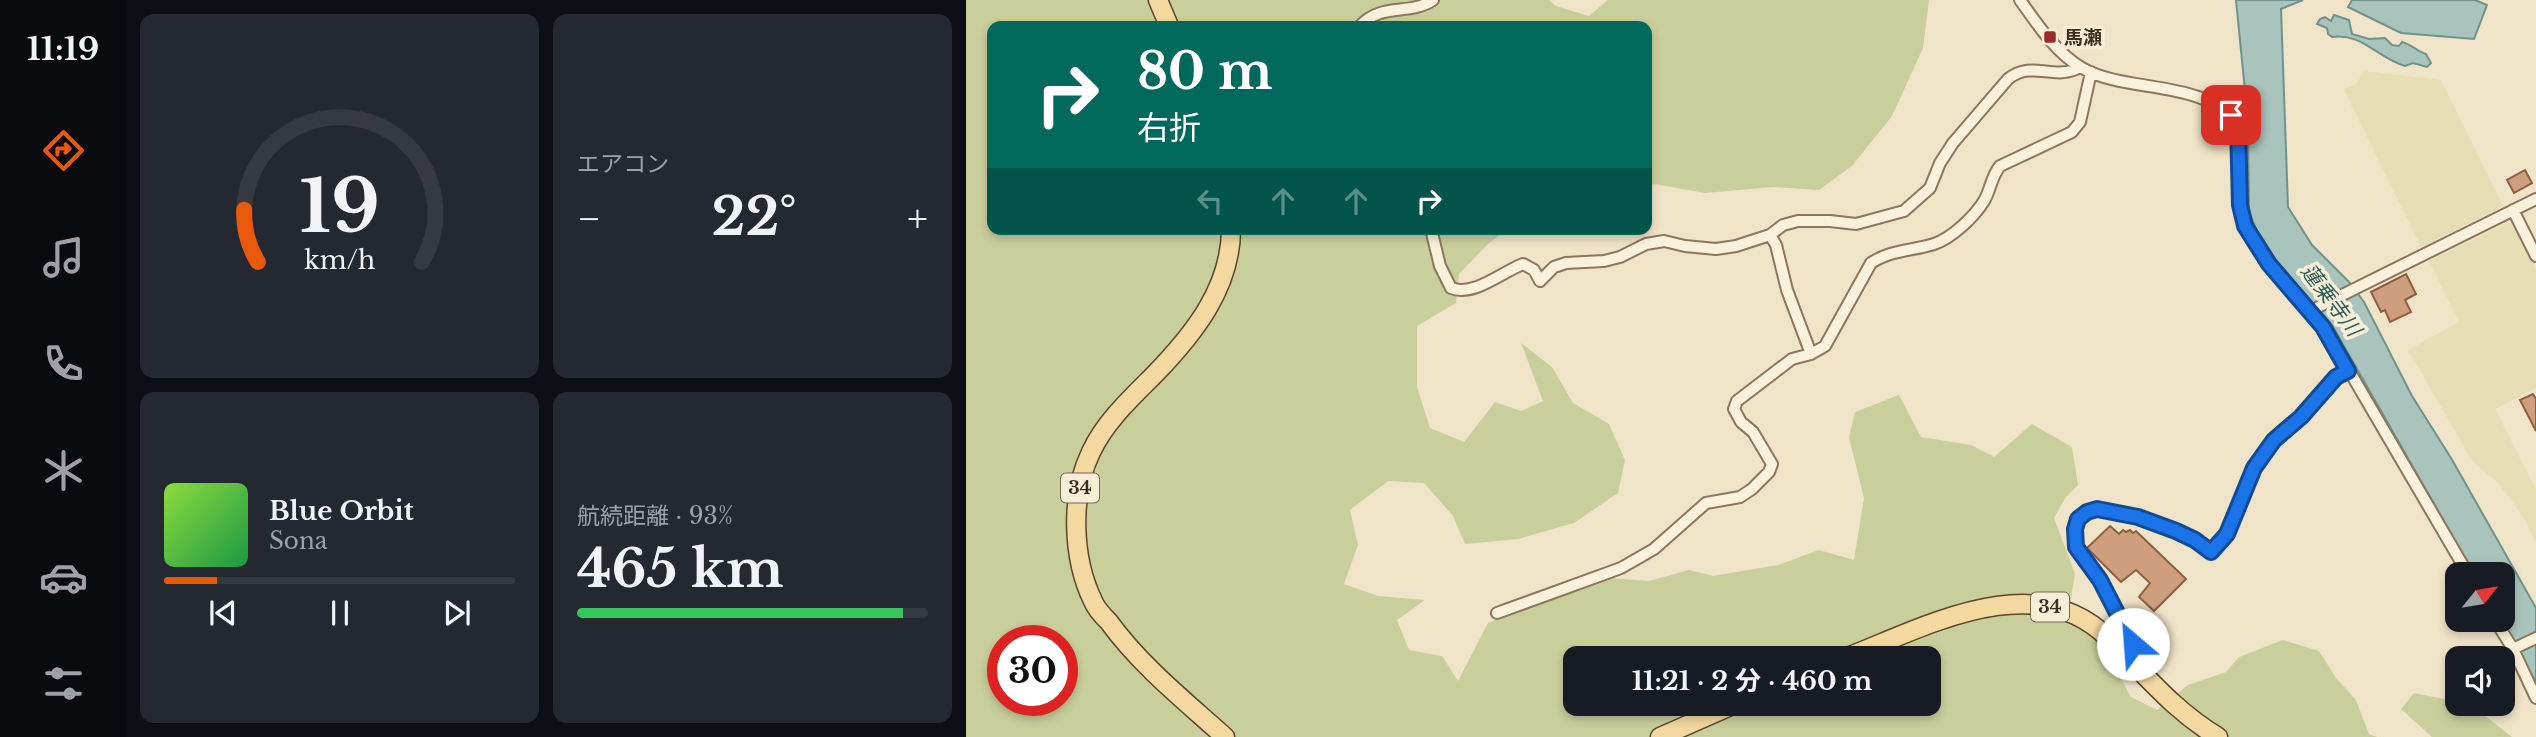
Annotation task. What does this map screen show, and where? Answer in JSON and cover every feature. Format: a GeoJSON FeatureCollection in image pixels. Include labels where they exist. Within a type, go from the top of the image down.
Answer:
{"type":"FeatureCollection","features":[{"type":"Feature","properties":{"kind":"main road"},"geometry":{"type":"LineString","coordinates":[[1158,0],[1167,21]]}},
{"type":"Feature","properties":{"kind":"main road","name":"34"},"geometry":{"type":"LineString","coordinates":[[1226,737],[1125,644],[1093,601],[1076,547],[1078,494],[1090,452],[1112,418],[1194,331],[1219,288],[1231,247],[1231,235]]}},
{"type":"Feature","properties":{"kind":"main road","name":"34"},"geometry":{"type":"LineString","coordinates":[[1876,646],[1968,611],[2027,602],[2056,608],[2081,617],[2106,635],[2139,671],[2193,722],[2218,737]]}},
{"type":"Feature","properties":{"kind":"main road"},"geometry":{"type":"LineString","coordinates":[[1660,737],[1708,716]]}},
{"type":"Feature","properties":{"kind":"street"},"geometry":{"type":"LineString","coordinates":[[1364,21],[1383,11],[1424,6],[1433,0]]}},
{"type":"Feature","properties":{"kind":"street"},"geometry":{"type":"LineString","coordinates":[[2020,0],[2049,39],[2086,69],[2119,80],[2178,91],[2212,103],[2231,115],[2238,125],[2240,205],[2245,226],[2269,264],[2316,309],[2348,371],[2461,562]]}},
{"type":"Feature","properties":{"kind":"street"},"geometry":{"type":"LineString","coordinates":[[1432,235],[1440,267],[1451,288],[1459,291],[1473,288],[1523,264],[1534,270],[1540,281],[1554,267],[1566,263],[1604,261],[1620,257],[1646,244],[1664,241],[1685,246],[1716,248],[1736,246],[1770,235],[1783,225],[1798,221],[1830,220],[1856,224],[1905,211],[1930,188],[1940,163],[1953,143],[2008,79],[2019,71],[2033,69],[2058,73],[2086,69]]}},
{"type":"Feature","properties":{"kind":"street"},"geometry":{"type":"LineString","coordinates":[[1497,613],[1621,568],[1654,549],[1706,503],[1740,497],[1752,489],[1769,472],[1772,464],[1753,432],[1741,422],[1734,409],[1737,401],[1792,359],[1811,354],[1825,346],[1871,263],[1883,255],[1935,244],[1951,235],[1986,199],[1993,175],[2000,166],[2071,132],[2080,122],[2086,69]]}},
{"type":"Feature","properties":{"kind":"street"},"geometry":{"type":"LineString","coordinates":[[2316,309],[2536,199]]}},
{"type":"Feature","properties":{"kind":"street"},"geometry":{"type":"LineString","coordinates":[[2513,210],[2536,256]]}},
{"type":"Feature","properties":{"kind":"street"},"geometry":{"type":"LineString","coordinates":[[1770,235],[1811,354]]}},
{"type":"Feature","properties":{"kind":"street"},"geometry":{"type":"LineString","coordinates":[[2139,671],[2142,662],[2121,620],[2100,580],[2076,547],[2075,529],[2078,519],[2097,509],[2138,517],[2195,540],[2211,552],[2227,534],[2254,468],[2274,440],[2301,417],[2336,377],[2348,371]]}},
{"type":"Feature","properties":{"kind":"street"},"geometry":{"type":"LineString","coordinates":[[2504,632],[2516,647],[2536,698]]}},
{"type":"Feature","properties":{"kind":"street"},"geometry":{"type":"LineString","coordinates":[[2516,647],[2536,638]]}},
{"type":"Feature","properties":{"kind":"shaded area"},"geometry":{"type":"Polygon","coordinates":[[[2364,71],[2441,80],[2503,206],[2421,247],[2344,90],[2357,83],[2364,71]]]}},
{"type":"Feature","properties":{"kind":"shaded area"},"geometry":{"type":"Polygon","coordinates":[[[2512,221],[2536,270],[2536,388],[2495,409],[2536,490],[2536,543],[2510,498],[2497,482],[2473,462],[2408,350],[2459,322],[2429,261],[2512,221]]]}},
{"type":"Feature","properties":{"kind":"green space"},"geometry":{"type":"Polygon","coordinates":[[[966,0],[1549,0],[1556,6],[1589,16],[1608,0],[1929,0],[1923,48],[1892,116],[1852,166],[1819,190],[1774,187],[1705,193],[1652,185],[1652,21],[987,21],[987,235],[1500,235],[1459,274],[1456,303],[1417,326],[1417,387],[1430,428],[1464,442],[1495,402],[1521,411],[1543,401],[1521,343],[1552,367],[1573,403],[1609,424],[1625,460],[1618,493],[1574,523],[1518,539],[1465,544],[1453,516],[1424,483],[1388,481],[1350,510],[1358,545],[1344,584],[1378,596],[1425,600],[1397,620],[1409,650],[1442,656],[1458,681],[1488,623],[1596,577],[1649,581],[1689,570],[1713,576],[1778,565],[1819,550],[1854,560],[1864,498],[1849,437],[1855,412],[1899,395],[1921,437],[1971,445],[1994,457],[2032,424],[2072,447],[2078,485],[2066,497],[2054,518],[2075,574],[2067,622],[2101,642],[2131,697],[2157,710],[2188,685],[2226,672],[2239,657],[2283,640],[2319,651],[2336,678],[2356,700],[2369,734],[2377,737],[966,737],[966,0]]]}},
{"type":"Feature","properties":{"kind":"green space"},"geometry":{"type":"Polygon","coordinates":[[[2414,693],[2445,699],[2445,716],[2485,716],[2512,737],[2432,737],[2401,709],[2414,693]]]}},
{"type":"Feature","properties":{"kind":"water","name":"蓮乗寺川"},"geometry":{"type":"Polygon","coordinates":[[[2236,0],[2303,0],[2281,9],[2288,207],[2312,245],[2349,282],[2364,302],[2412,396],[2510,562],[2467,562],[2332,325],[2274,259],[2258,234],[2249,211],[2248,121],[2236,0]]]}},
{"type":"Feature","properties":{"kind":"water"},"geometry":{"type":"Polygon","coordinates":[[[2352,0],[2475,0],[2487,5],[2474,39],[2401,33],[2348,7],[2352,0]]]}},
{"type":"Feature","properties":{"kind":"water"},"geometry":{"type":"Polygon","coordinates":[[[2334,15],[2349,20],[2352,34],[2369,39],[2385,38],[2392,45],[2406,43],[2426,54],[2431,63],[2427,67],[2413,63],[2405,66],[2352,38],[2332,37],[2327,28],[2317,24],[2325,17],[2331,21],[2334,15]]]}},
{"type":"Feature","properties":{"kind":"water"},"geometry":{"type":"Polygon","coordinates":[[[2515,571],[2536,608],[2536,682],[2507,632],[2515,632],[2515,571]]]}},
{"type":"Feature","properties":{"kind":"building"},"geometry":{"type":"Polygon","coordinates":[[[2525,170],[2532,183],[2514,193],[2507,180],[2525,170]]]}},
{"type":"Feature","properties":{"kind":"building"},"geometry":{"type":"Polygon","coordinates":[[[2406,274],[2416,294],[2405,300],[2411,312],[2390,322],[2385,310],[2381,312],[2371,292],[2406,274]]]}},
{"type":"Feature","properties":{"kind":"building"},"geometry":{"type":"Polygon","coordinates":[[[2533,394],[2536,399],[2536,431],[2520,400],[2533,394]]]}},
{"type":"Feature","properties":{"kind":"building"},"geometry":{"type":"Polygon","coordinates":[[[2110,526],[2119,534],[2123,530],[2133,533],[2136,531],[2186,579],[2154,611],[2139,597],[2150,583],[2136,570],[2121,582],[2087,548],[2110,526]]]}},
{"type":"Feature","properties":{"kind":"place","name":"馬瀬"},"geometry":{"type":"Point","coordinates":[2050,37]}},
{"type":"Feature","properties":{"kind":"route"},"geometry":{"type":"LineString","coordinates":[[2133,644],[2100,580],[2076,547],[2075,529],[2078,519],[2097,509],[2138,517],[2195,540],[2211,552],[2227,534],[2254,468],[2274,440],[2301,417],[2336,377],[2348,371],[2323,327],[2269,264],[2245,226],[2240,205],[2238,125],[2231,115]]}}]}
